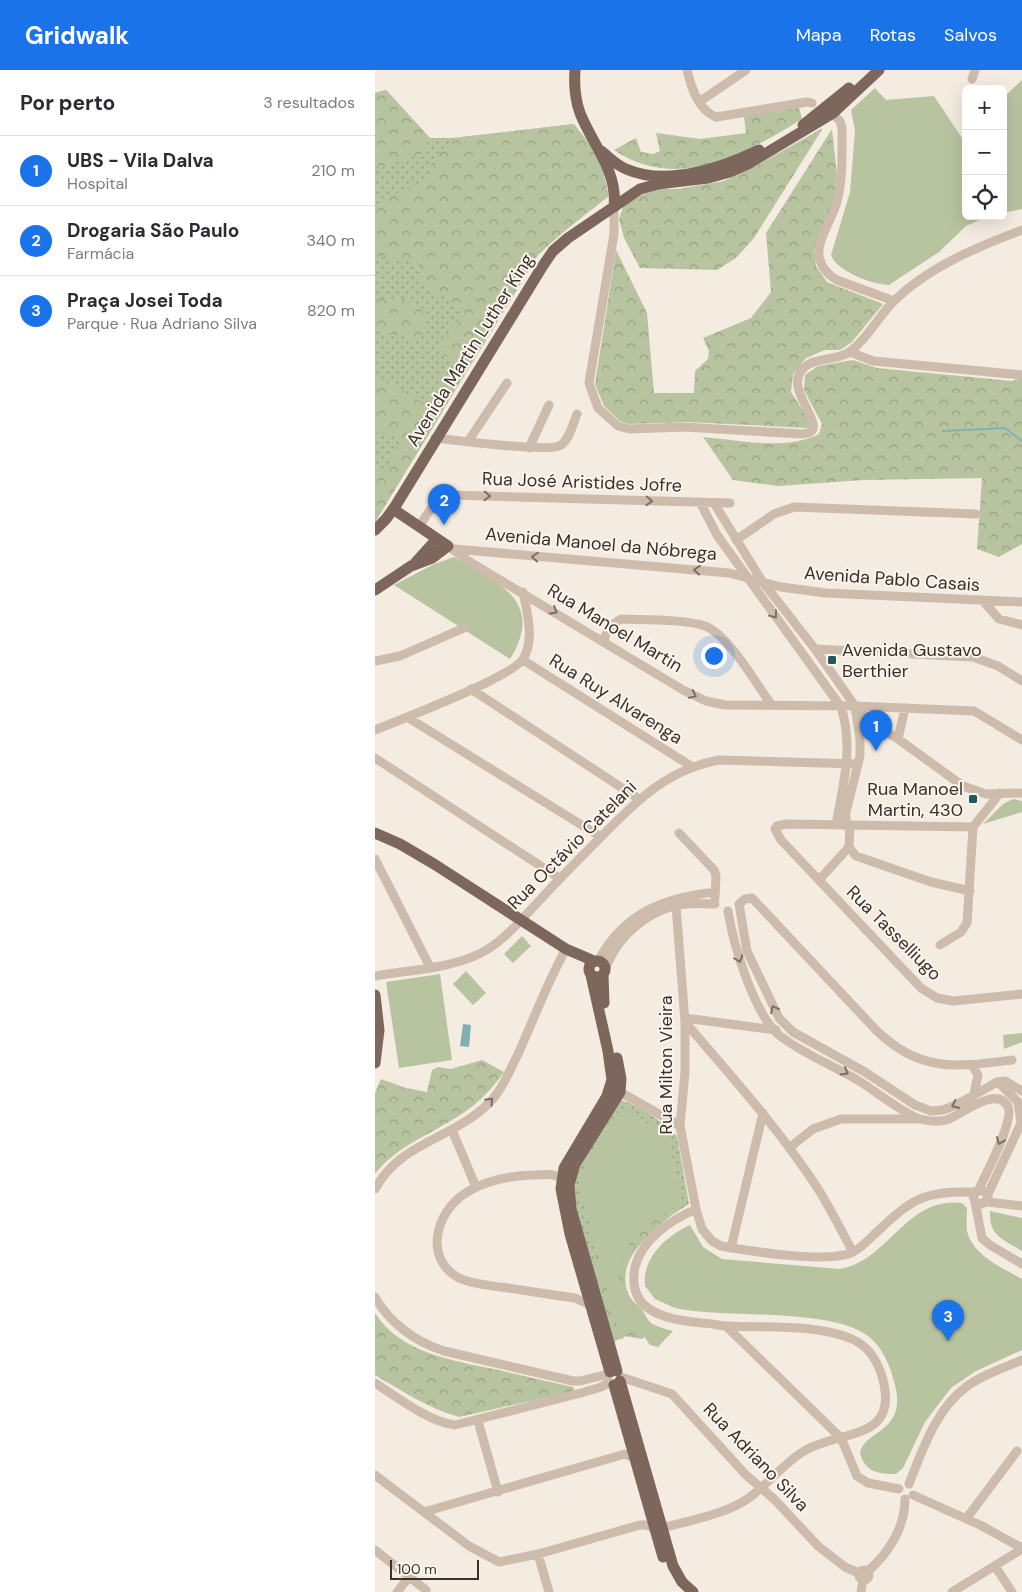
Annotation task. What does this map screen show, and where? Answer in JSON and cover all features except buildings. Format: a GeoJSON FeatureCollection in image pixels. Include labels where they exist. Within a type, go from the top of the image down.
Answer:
{"type":"FeatureCollection","features":[{"type":"Feature","properties":{"kind":"main road"},"geometry":{"type":"LineString","coordinates":[[575,70],[576,94],[580,112],[601,151],[615,192],[614,207]]}},
{"type":"Feature","properties":{"kind":"main road"},"geometry":{"type":"LineString","coordinates":[[829,111],[869,70]]}},
{"type":"Feature","properties":{"kind":"main road"},"geometry":{"type":"LineString","coordinates":[[601,151],[619,165],[640,173],[691,174],[731,163],[787,135],[829,111],[879,70]]}},
{"type":"Feature","properties":{"kind":"main road","name":"Avenida Martin Luther King"},"geometry":{"type":"LineString","coordinates":[[375,530],[393,509],[435,438],[553,251],[568,238],[640,189],[651,185],[708,178],[731,172],[784,145],[829,111]]}},
{"type":"Feature","properties":{"kind":"main road"},"geometry":{"type":"LineString","coordinates":[[608,172],[612,167],[619,165]]}},
{"type":"Feature","properties":{"kind":"main road"},"geometry":{"type":"LineString","coordinates":[[640,173],[644,180],[640,189]]}},
{"type":"Feature","properties":{"kind":"main road"},"geometry":{"type":"LineString","coordinates":[[615,192],[626,198]]}},
{"type":"Feature","properties":{"kind":"main road","name":"Rua Manoel Martin"},"geometry":{"type":"LineString","coordinates":[[393,509],[451,548]]}},
{"type":"Feature","properties":{"kind":"main road"},"geometry":{"type":"LineString","coordinates":[[411,566],[437,539]]}},
{"type":"Feature","properties":{"kind":"main road"},"geometry":{"type":"LineString","coordinates":[[375,590],[411,566],[451,548]]}},
{"type":"Feature","properties":{"kind":"main road"},"geometry":{"type":"LineString","coordinates":[[375,833],[400,844],[434,864],[520,921],[597,968],[621,1078],[620,1092],[575,1164],[569,1185],[571,1209],[634,1458],[673,1566],[682,1582],[693,1592]]}},
{"type":"Feature","properties":{"kind":"main road"},"geometry":{"type":"LineString","coordinates":[[597,968],[612,1080],[607,1096],[568,1159],[561,1179],[562,1201],[591,1305],[659,1529],[667,1570],[681,1592]]}},
{"type":"Feature","properties":{"kind":"main road"},"geometry":{"type":"LineString","coordinates":[[375,995],[379,1030],[375,1063]]}},
{"type":"Feature","properties":{"kind":"street"},"geometry":{"type":"LineString","coordinates":[[687,70],[699,102],[710,114],[724,117],[795,104],[812,103]]}},
{"type":"Feature","properties":{"kind":"street"},"geometry":{"type":"LineString","coordinates":[[699,102],[746,70]]}},
{"type":"Feature","properties":{"kind":"street"},"geometry":{"type":"LineString","coordinates":[[829,111],[840,121],[842,128],[840,184],[834,213],[819,248],[819,258],[829,275],[837,280],[894,301]]}},
{"type":"Feature","properties":{"kind":"street"},"geometry":{"type":"LineString","coordinates":[[614,207],[614,234],[589,383],[598,408],[618,426],[629,429],[684,427],[805,434],[812,428],[814,420],[797,388],[798,377],[810,364],[850,352],[894,301],[926,277],[973,248],[1022,230]]}},
{"type":"Feature","properties":{"kind":"street"},"geometry":{"type":"LineString","coordinates":[[850,352],[873,361],[1022,374]]}},
{"type":"Feature","properties":{"kind":"street"},"geometry":{"type":"LineString","coordinates":[[469,440],[507,382]]}},
{"type":"Feature","properties":{"kind":"street"},"geometry":{"type":"LineString","coordinates":[[529,448],[549,404]]}},
{"type":"Feature","properties":{"kind":"street"},"geometry":{"type":"LineString","coordinates":[[435,438],[469,440],[529,448],[562,445],[577,414]]}},
{"type":"Feature","properties":{"kind":"street","name":"Rua José Aristides Jofre"},"geometry":{"type":"LineString","coordinates":[[419,527],[433,505],[441,498],[451,494],[730,503]]}},
{"type":"Feature","properties":{"kind":"street"},"geometry":{"type":"LineString","coordinates":[[700,502],[717,535],[745,576],[841,707],[847,729],[847,763],[836,826],[973,827]]}},
{"type":"Feature","properties":{"kind":"street"},"geometry":{"type":"LineString","coordinates":[[713,503],[762,580],[815,649],[855,706],[873,724],[898,739],[963,786],[986,794],[1022,792]]}},
{"type":"Feature","properties":{"kind":"street"},"geometry":{"type":"LineString","coordinates":[[736,540],[774,514],[794,507],[976,514]]}},
{"type":"Feature","properties":{"kind":"street","name":"Avenida Manoel da Nóbrega"},"geometry":{"type":"LineString","coordinates":[[451,548],[492,554],[745,576],[762,580]]}},
{"type":"Feature","properties":{"kind":"street","name":"Rua Manoel Martin"},"geometry":{"type":"LineString","coordinates":[[451,548],[482,569],[683,690],[706,701],[725,705],[855,706],[975,711],[1022,740]]}},
{"type":"Feature","properties":{"kind":"street"},"geometry":{"type":"LineString","coordinates":[[482,569],[480,559],[486,554],[492,554]]}},
{"type":"Feature","properties":{"kind":"street","name":"Avenida Pablo Casais"},"geometry":{"type":"LineString","coordinates":[[762,580],[781,587],[826,594],[1022,602]]}},
{"type":"Feature","properties":{"kind":"street"},"geometry":{"type":"LineString","coordinates":[[774,595],[781,587]]}},
{"type":"Feature","properties":{"kind":"street"},"geometry":{"type":"LineString","coordinates":[[375,730],[471,689],[508,671],[523,660],[529,644],[528,614],[523,592]]}},
{"type":"Feature","properties":{"kind":"street"},"geometry":{"type":"LineString","coordinates":[[983,601],[999,619],[1022,625]]}},
{"type":"Feature","properties":{"kind":"street"},"geometry":{"type":"LineString","coordinates":[[604,641],[606,632],[621,619],[705,626],[719,635],[771,704]]}},
{"type":"Feature","properties":{"kind":"street"},"geometry":{"type":"LineString","coordinates":[[375,661],[400,656],[464,628]]}},
{"type":"Feature","properties":{"kind":"street"},"geometry":{"type":"LineString","coordinates":[[815,649],[973,657],[998,666],[1022,681]]}},
{"type":"Feature","properties":{"kind":"street","name":"Rua Ruy Alvarenga"},"geometry":{"type":"LineString","coordinates":[[523,660],[691,766]]}},
{"type":"Feature","properties":{"kind":"street"},"geometry":{"type":"LineString","coordinates":[[471,689],[639,798]]}},
{"type":"Feature","properties":{"kind":"street"},"geometry":{"type":"LineString","coordinates":[[855,706],[860,739],[858,764],[846,812],[849,846],[856,856],[871,862],[931,882],[970,891]]}},
{"type":"Feature","properties":{"kind":"street"},"geometry":{"type":"LineString","coordinates":[[898,739],[905,708]]}},
{"type":"Feature","properties":{"kind":"street"},"geometry":{"type":"LineString","coordinates":[[407,717],[601,837]]}},
{"type":"Feature","properties":{"kind":"street"},"geometry":{"type":"LineString","coordinates":[[375,758],[559,878]]}},
{"type":"Feature","properties":{"kind":"street","name":"Rua Octávio Catelani"},"geometry":{"type":"LineString","coordinates":[[375,976],[459,962],[479,954],[507,934],[559,878],[639,798],[665,780],[691,766],[719,760],[858,764]]}},
{"type":"Feature","properties":{"kind":"street"},"geometry":{"type":"LineString","coordinates":[[940,945],[961,932],[967,923],[973,827],[1000,793]]}},
{"type":"Feature","properties":{"kind":"street","name":"Rua Tasselliugo"},"geometry":{"type":"LineString","coordinates":[[836,826],[786,824],[777,826],[776,833],[921,988],[937,998],[953,1001],[1022,994]]}},
{"type":"Feature","properties":{"kind":"street"},"geometry":{"type":"LineString","coordinates":[[679,832],[715,870],[715,904]]}},
{"type":"Feature","properties":{"kind":"street"},"geometry":{"type":"LineString","coordinates":[[819,880],[849,846]]}},
{"type":"Feature","properties":{"kind":"street"},"geometry":{"type":"LineString","coordinates":[[375,859],[430,967]]}},
{"type":"Feature","properties":{"kind":"street"},"geometry":{"type":"LineString","coordinates":[[597,968],[632,929],[649,917],[715,892]]}},
{"type":"Feature","properties":{"kind":"street"},"geometry":{"type":"LineString","coordinates":[[1012,1060],[972,1065],[929,1063],[898,1050],[876,1030],[752,898],[742,900],[739,911],[747,951],[769,999],[785,1026],[865,1072],[915,1105],[931,1110],[943,1110],[997,1082],[1008,1082],[1022,1091]]}},
{"type":"Feature","properties":{"kind":"street"},"geometry":{"type":"LineString","coordinates":[[597,968],[613,937],[639,913],[666,901],[699,899],[715,904],[727,911],[739,911]]}},
{"type":"Feature","properties":{"kind":"street","name":"Rua Milton Vieira"},"geometry":{"type":"LineString","coordinates":[[676,906],[685,1020],[685,1072],[680,1126],[696,1209],[702,1228],[712,1241],[721,1246],[731,1248],[829,1257],[853,1252],[906,1206],[937,1192],[1022,1206]]}},
{"type":"Feature","properties":{"kind":"street"},"geometry":{"type":"LineString","coordinates":[[727,911],[736,952],[764,1015],[781,1038],[844,1072],[918,1119]]}},
{"type":"Feature","properties":{"kind":"street"},"geometry":{"type":"LineString","coordinates":[[375,1190],[389,1170],[404,1154],[475,1116],[495,1096],[509,1072],[567,950]]}},
{"type":"Feature","properties":{"kind":"street"},"geometry":{"type":"LineString","coordinates":[[685,1020],[774,1030],[785,1026]]}},
{"type":"Feature","properties":{"kind":"street"},"geometry":{"type":"LineString","coordinates":[[685,1020],[763,1113],[789,1148],[820,1194],[853,1252]]}},
{"type":"Feature","properties":{"kind":"street"},"geometry":{"type":"LineString","coordinates":[[972,1065],[978,1075],[974,1094]]}},
{"type":"Feature","properties":{"kind":"street"},"geometry":{"type":"LineString","coordinates":[[997,1082],[1000,1099],[1010,1109],[1009,1119],[981,1198],[982,1238],[990,1245],[1022,1264]]}},
{"type":"Feature","properties":{"kind":"street"},"geometry":{"type":"LineString","coordinates":[[981,1198],[1019,1132],[1022,1122],[1018,1102],[997,1082]]}},
{"type":"Feature","properties":{"kind":"street"},"geometry":{"type":"LineString","coordinates":[[620,1092],[680,1126]]}},
{"type":"Feature","properties":{"kind":"street"},"geometry":{"type":"LineString","coordinates":[[789,1148],[813,1129],[841,1119],[946,1120],[990,1098],[1000,1099]]}},
{"type":"Feature","properties":{"kind":"street"},"geometry":{"type":"LineString","coordinates":[[889,1119],[898,1105]]}},
{"type":"Feature","properties":{"kind":"street"},"geometry":{"type":"LineString","coordinates":[[731,1248],[763,1113]]}},
{"type":"Feature","properties":{"kind":"street"},"geometry":{"type":"LineString","coordinates":[[452,1130],[476,1187]]}},
{"type":"Feature","properties":{"kind":"street"},"geometry":{"type":"LineString","coordinates":[[561,1179],[554,1174],[506,1178],[476,1187],[455,1201],[446,1212],[436,1243],[442,1263],[466,1281],[575,1298],[591,1305]]}},
{"type":"Feature","properties":{"kind":"street"},"geometry":{"type":"LineString","coordinates":[[375,1475],[491,1560],[507,1562],[640,1525],[659,1529],[721,1511],[749,1498],[804,1451],[831,1440],[859,1433],[881,1417],[885,1410],[886,1398],[883,1379],[874,1358],[868,1350],[853,1339],[828,1332],[759,1326],[726,1326],[673,1318],[656,1312],[641,1302],[634,1287],[633,1279],[637,1261],[649,1240],[696,1209]]}},
{"type":"Feature","properties":{"kind":"street"},"geometry":{"type":"LineString","coordinates":[[375,1297],[395,1322],[417,1339],[434,1348],[580,1381],[592,1378],[614,1377]]}},
{"type":"Feature","properties":{"kind":"street"},"geometry":{"type":"LineString","coordinates":[[726,1326],[841,1438],[857,1476],[868,1483],[899,1489]]}},
{"type":"Feature","properties":{"kind":"street"},"geometry":{"type":"LineString","coordinates":[[909,1484],[934,1428],[955,1397],[974,1382],[1022,1360]]}},
{"type":"Feature","properties":{"kind":"street"},"geometry":{"type":"LineString","coordinates":[[375,1383],[411,1406],[445,1423],[461,1425],[594,1389],[614,1377]]}},
{"type":"Feature","properties":{"kind":"street","name":"Rua Adriano Silva"},"geometry":{"type":"LineString","coordinates":[[614,1377],[673,1394],[746,1475],[761,1487],[828,1555],[845,1567],[863,1575]]}},
{"type":"Feature","properties":{"kind":"street"},"geometry":{"type":"LineString","coordinates":[[592,1378],[594,1389]]}},
{"type":"Feature","properties":{"kind":"street"},"geometry":{"type":"LineString","coordinates":[[580,1381],[581,1393]]}},
{"type":"Feature","properties":{"kind":"street"},"geometry":{"type":"LineString","coordinates":[[478,1421],[498,1492]]}},
{"type":"Feature","properties":{"kind":"street"},"geometry":{"type":"LineString","coordinates":[[966,1519],[1017,1451]]}},
{"type":"Feature","properties":{"kind":"street"},"geometry":{"type":"LineString","coordinates":[[424,1512],[625,1454],[634,1458]]}},
{"type":"Feature","properties":{"kind":"street"},"geometry":{"type":"LineString","coordinates":[[899,1489],[905,1484],[909,1484]]}},
{"type":"Feature","properties":{"kind":"street"},"geometry":{"type":"LineString","coordinates":[[861,1592],[863,1575],[890,1547],[903,1518],[912,1486],[909,1484]]}},
{"type":"Feature","properties":{"kind":"street"},"geometry":{"type":"LineString","coordinates":[[899,1489],[901,1497],[909,1497],[966,1519],[1022,1548],[952,1592]]}},
{"type":"Feature","properties":{"kind":"street"},"geometry":{"type":"LineString","coordinates":[[375,1550],[426,1590]]}},
{"type":"Feature","properties":{"kind":"street"},"geometry":{"type":"LineString","coordinates":[[538,1554],[549,1592]]}},
{"type":"Feature","properties":{"kind":"street"},"geometry":{"type":"LineString","coordinates":[[995,1566],[1011,1592]]}},
{"type":"Feature","properties":{"kind":"street"},"geometry":{"type":"LineString","coordinates":[[397,1592],[409,1577]]}},
{"type":"Feature","properties":{"kind":"green space"},"geometry":{"type":"Polygon","coordinates":[[[1022,80],[1022,209],[1007,212],[1007,130],[1007,94],[1022,80]]]}},
{"type":"Feature","properties":{"kind":"green space"},"geometry":{"type":"Polygon","coordinates":[[[875,88],[886,100],[934,96],[962,138],[962,220],[980,220],[966,226],[939,252],[889,285],[874,283],[847,272],[834,261],[831,255],[850,192],[855,131],[851,110],[875,88]]]}},
{"type":"Feature","properties":{"kind":"green space"},"geometry":{"type":"Polygon","coordinates":[[[386,90],[430,138],[453,138],[574,124],[572,224],[538,255],[375,522],[375,93],[386,90]]]}},
{"type":"Feature","properties":{"kind":"green space"},"geometry":{"type":"Polygon","coordinates":[[[386,90],[430,138],[424,153],[375,170],[375,93],[386,90]]]}},
{"type":"Feature","properties":{"kind":"green space"},"geometry":{"type":"Polygon","coordinates":[[[799,107],[802,119],[758,145],[711,164],[687,168],[662,168],[638,162],[614,150],[636,138],[641,152],[653,154],[660,151],[656,133],[700,139],[746,133],[744,116],[799,107]]]}},
{"type":"Feature","properties":{"kind":"green space"},"geometry":{"type":"Polygon","coordinates":[[[574,124],[600,157],[609,196],[552,241],[538,255],[474,360],[464,365],[441,354],[443,344],[463,308],[419,283],[419,263],[375,256],[375,209],[382,207],[381,199],[430,180],[430,165],[453,138],[574,124]]]}},
{"type":"Feature","properties":{"kind":"green space"},"geometry":{"type":"Polygon","coordinates":[[[823,128],[754,238],[736,258],[717,270],[640,268],[624,238],[619,219],[624,204],[653,189],[678,189],[724,181],[752,168],[823,128]]]}},
{"type":"Feature","properties":{"kind":"green space"},"geometry":{"type":"Polygon","coordinates":[[[832,129],[837,175],[833,207],[814,250],[816,266],[827,282],[883,304],[852,342],[840,350],[825,350],[806,358],[793,374],[791,392],[810,422],[808,428],[688,422],[628,424],[620,421],[604,406],[595,384],[616,250],[647,313],[654,393],[694,393],[695,371],[708,359],[709,351],[703,338],[751,318],[771,292],[766,233],[832,129]]]}},
{"type":"Feature","properties":{"kind":"green space"},"geometry":{"type":"Polygon","coordinates":[[[375,297],[404,299],[422,310],[427,332],[414,339],[375,331],[375,297]]]}},
{"type":"Feature","properties":{"kind":"green space"},"geometry":{"type":"Polygon","coordinates":[[[853,360],[877,368],[1012,381],[1022,378],[1022,544],[999,557],[977,549],[982,478],[863,480],[778,486],[733,480],[703,437],[777,443],[806,439],[819,434],[822,424],[804,390],[805,375],[818,366],[853,360]]]}},
{"type":"Feature","properties":{"kind":"green space"},"geometry":{"type":"Polygon","coordinates":[[[375,376],[420,401],[443,411],[375,522],[375,466],[385,469],[402,438],[375,432],[375,376]]]}},
{"type":"Feature","properties":{"kind":"green space"},"geometry":{"type":"Polygon","coordinates":[[[454,557],[500,585],[512,596],[519,608],[522,622],[520,639],[510,659],[394,585],[434,564],[454,557]]]}},
{"type":"Feature","properties":{"kind":"green space"},"geometry":{"type":"Polygon","coordinates":[[[1013,799],[1022,801],[1022,812],[983,824],[1003,804],[1013,799]]]}},
{"type":"Feature","properties":{"kind":"green space"},"geometry":{"type":"Polygon","coordinates":[[[522,936],[531,946],[513,963],[504,954],[522,936]]]}},
{"type":"Feature","properties":{"kind":"green space"},"geometry":{"type":"Polygon","coordinates":[[[466,971],[486,993],[473,1005],[453,984],[466,971]]]}},
{"type":"Feature","properties":{"kind":"green space"},"geometry":{"type":"Polygon","coordinates":[[[440,974],[452,1060],[399,1068],[386,982],[440,974]]]}},
{"type":"Feature","properties":{"kind":"green space"},"geometry":{"type":"Polygon","coordinates":[[[1022,1033],[1022,1042],[1004,1049],[1003,1035],[1022,1033]]]}},
{"type":"Feature","properties":{"kind":"green space"},"geometry":{"type":"Polygon","coordinates":[[[482,1060],[504,1072],[490,1090],[467,1111],[393,1156],[375,1174],[375,1093],[381,1079],[406,1088],[427,1092],[432,1070],[438,1067],[451,1069],[482,1060]]]}},
{"type":"Feature","properties":{"kind":"green space"},"geometry":{"type":"Polygon","coordinates":[[[617,1099],[632,1104],[649,1114],[677,1136],[689,1204],[672,1215],[667,1208],[595,1281],[575,1212],[574,1173],[617,1099]]]}},
{"type":"Feature","properties":{"kind":"green space"},"geometry":{"type":"Polygon","coordinates":[[[621,1108],[667,1135],[682,1199],[675,1207],[645,1226],[631,1242],[622,1259],[619,1274],[620,1289],[626,1303],[637,1315],[653,1324],[673,1331],[658,1347],[650,1345],[637,1326],[621,1340],[581,1196],[581,1184],[587,1161],[621,1108]]]}},
{"type":"Feature","properties":{"kind":"green space"},"geometry":{"type":"Polygon","coordinates":[[[943,1203],[962,1203],[967,1208],[967,1231],[975,1247],[998,1266],[1022,1279],[1022,1350],[976,1371],[951,1388],[925,1422],[903,1468],[896,1474],[873,1471],[865,1464],[860,1453],[867,1441],[891,1421],[897,1404],[897,1396],[889,1366],[879,1348],[868,1336],[850,1327],[803,1317],[721,1313],[675,1308],[655,1299],[645,1286],[647,1266],[657,1249],[672,1235],[690,1225],[703,1247],[722,1259],[840,1269],[857,1263],[872,1254],[912,1218],[926,1209],[943,1203]]]}},
{"type":"Feature","properties":{"kind":"green space"},"geometry":{"type":"Polygon","coordinates":[[[667,1208],[672,1215],[653,1231],[636,1250],[629,1261],[626,1273],[626,1284],[630,1297],[642,1309],[651,1323],[648,1333],[642,1339],[625,1336],[614,1342],[595,1281],[595,1254],[601,1228],[667,1208]]]}},
{"type":"Feature","properties":{"kind":"green space"},"geometry":{"type":"Polygon","coordinates":[[[990,1211],[1022,1218],[1022,1251],[1003,1240],[995,1232],[990,1220],[990,1211]]]}},
{"type":"Feature","properties":{"kind":"green space"},"geometry":{"type":"Polygon","coordinates":[[[375,1313],[385,1326],[398,1337],[428,1353],[573,1387],[575,1391],[459,1417],[437,1409],[415,1399],[375,1375],[375,1313]]]}},
{"type":"Feature","properties":{"kind":"water"},"geometry":{"type":"Polygon","coordinates":[[[463,1024],[471,1025],[469,1047],[460,1046],[463,1024]]]}},
{"type":"Feature","properties":{"kind":"waterway"},"geometry":{"type":"LineString","coordinates":[[943,431],[1005,428],[1022,441]]}},
{"type":"Feature","properties":{"kind":"place","name":"Drogaria São Paulo"},"geometry":{"type":"Point","coordinates":[444,525]}},
{"type":"Feature","properties":{"kind":"place","name":"Avenida Gustavo Berthier"},"geometry":{"type":"Point","coordinates":[832,660]}},
{"type":"Feature","properties":{"kind":"place","name":"UBS - Vila Dalva"},"geometry":{"type":"Point","coordinates":[876,751]}},
{"type":"Feature","properties":{"kind":"place","name":"Rua Manoel Martin, 430"},"geometry":{"type":"Point","coordinates":[973,799]}},
{"type":"Feature","properties":{"kind":"place","name":"Praça Josei Toda"},"geometry":{"type":"Point","coordinates":[948,1341]}}]}
